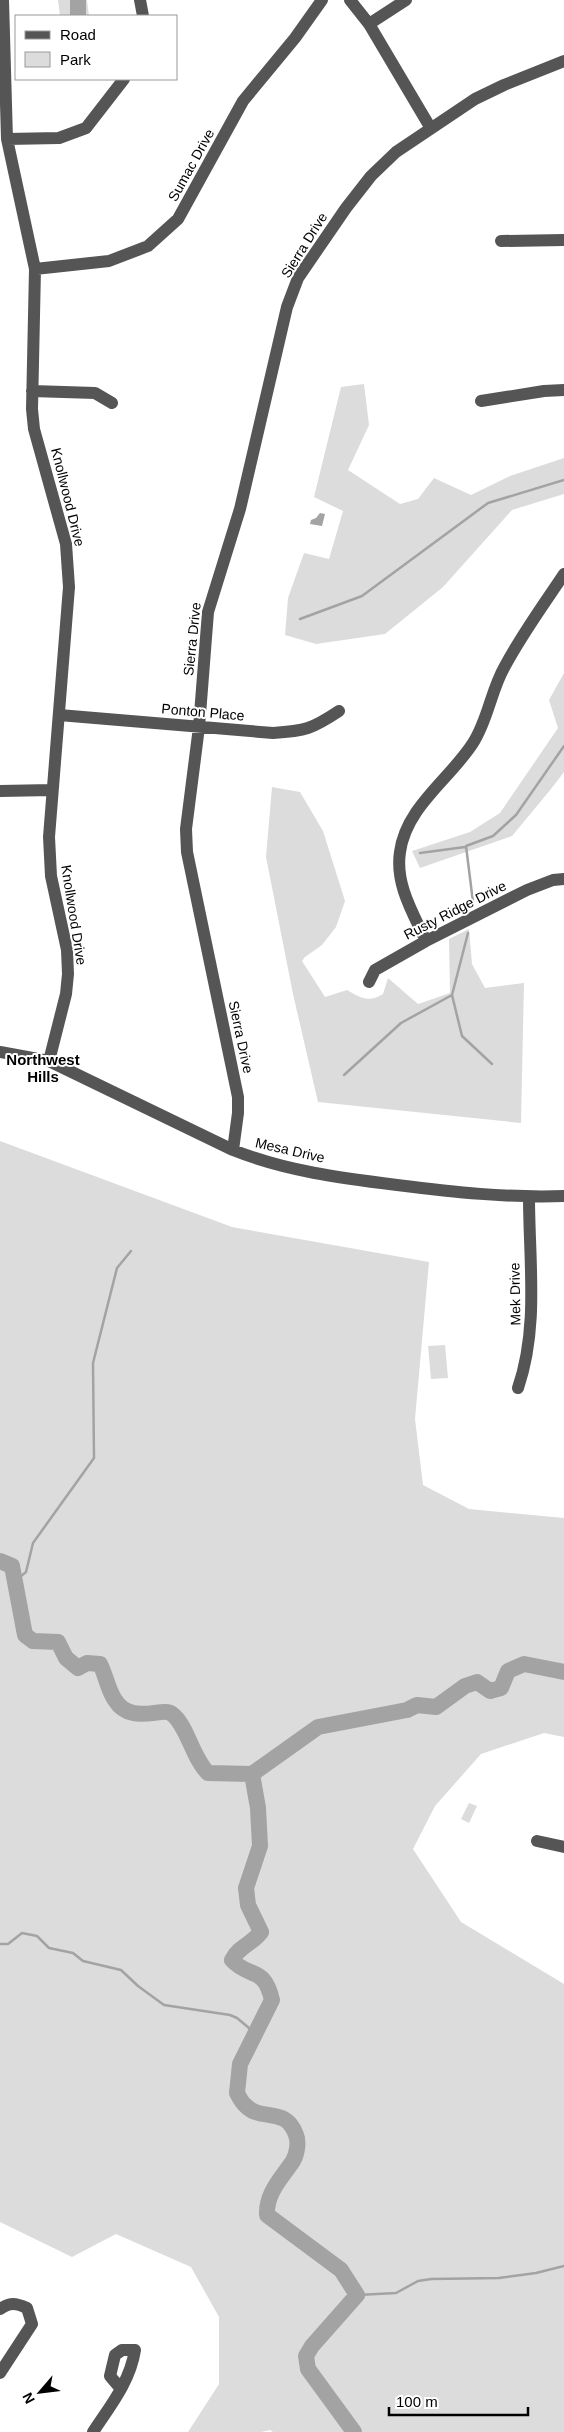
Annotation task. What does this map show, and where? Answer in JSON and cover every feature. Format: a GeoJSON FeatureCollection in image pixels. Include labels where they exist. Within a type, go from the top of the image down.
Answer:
{"type":"FeatureCollection","features":[{"type":"Feature","properties":{"kind":"street","name":"Knollwood Drive"},"geometry":{"type":"LineString","coordinates":[[3,0],[7,139],[35,269],[32,391],[34,429],[66,544],[69,588],[49,837],[51,876],[67,950],[68,974],[66,994],[49,1061]]}},
{"type":"Feature","properties":{"kind":"street"},"geometry":{"type":"LineString","coordinates":[[140,0],[143,15]]}},
{"type":"Feature","properties":{"kind":"street","name":"Sumac Drive"},"geometry":{"type":"LineString","coordinates":[[35,269],[110,261],[148,246],[178,219],[243,102],[295,38],[322,0]]}},
{"type":"Feature","properties":{"kind":"street"},"geometry":{"type":"LineString","coordinates":[[350,0],[369,24],[430,127]]}},
{"type":"Feature","properties":{"kind":"street"},"geometry":{"type":"LineString","coordinates":[[369,24],[406,0]]}},
{"type":"Feature","properties":{"kind":"street","name":"Sierra Drive"},"geometry":{"type":"LineString","coordinates":[[233,1150],[238,1098],[188,852],[186,829],[199,727],[208,612],[240,508],[281,325],[292,293],[303,270],[346,208],[372,176],[396,152],[430,127],[497,88],[564,62]]}},
{"type":"Feature","properties":{"kind":"street"},"geometry":{"type":"LineString","coordinates":[[7,139],[59,138],[86,128],[123,80]]}},
{"type":"Feature","properties":{"kind":"street"},"geometry":{"type":"LineString","coordinates":[[501,241],[564,240]]}},
{"type":"Feature","properties":{"kind":"street"},"geometry":{"type":"LineString","coordinates":[[481,400],[564,390]]}},
{"type":"Feature","properties":{"kind":"street"},"geometry":{"type":"LineString","coordinates":[[32,391],[95,393],[112,404]]}},
{"type":"Feature","properties":{"kind":"street"},"geometry":{"type":"LineString","coordinates":[[426,941],[400,880],[399,854],[403,837],[415,814],[474,741],[504,667],[564,574]]}},
{"type":"Feature","properties":{"kind":"street","name":"Ponton Place"},"geometry":{"type":"LineString","coordinates":[[59,715],[272,733],[302,732],[316,726],[339,711]]}},
{"type":"Feature","properties":{"kind":"street"},"geometry":{"type":"LineString","coordinates":[[0,791],[52,790]]}},
{"type":"Feature","properties":{"kind":"street","name":"Rusty Ridge Drive"},"geometry":{"type":"LineString","coordinates":[[369,982],[375,970],[426,941],[527,890],[553,880],[564,879]]}},
{"type":"Feature","properties":{"kind":"street","name":"Mesa Drive"},"geometry":{"type":"LineString","coordinates":[[0,1052],[49,1061],[233,1150],[263,1162],[335,1176],[475,1195],[564,1196]]}},
{"type":"Feature","properties":{"kind":"street","name":"Mek Drive"},"geometry":{"type":"LineString","coordinates":[[518,1388],[527,1363],[531,1334],[529,1197]]}},
{"type":"Feature","properties":{"kind":"street"},"geometry":{"type":"LineString","coordinates":[[537,1841],[564,1847]]}},
{"type":"Feature","properties":{"kind":"street"},"geometry":{"type":"LineString","coordinates":[[0,2309],[11,2303],[19,2304],[27,2308],[32,2324],[0,2368]]}},
{"type":"Feature","properties":{"kind":"street"},"geometry":{"type":"LineString","coordinates":[[93,2432],[121,2389]]}},
{"type":"Feature","properties":{"kind":"green space"},"geometry":{"type":"Polygon","coordinates":[[[58,0],[87,0],[89,15],[60,15],[58,0]]]}},
{"type":"Feature","properties":{"kind":"green space"},"geometry":{"type":"Polygon","coordinates":[[[364,384],[369,425],[348,470],[400,504],[418,499],[434,478],[471,495],[510,476],[564,458],[564,494],[512,510],[443,587],[385,634],[316,644],[285,635],[288,598],[304,553],[329,559],[343,511],[314,497],[341,387],[364,384]]]}},
{"type":"Feature","properties":{"kind":"green space"},"geometry":{"type":"Polygon","coordinates":[[[564,673],[564,772],[512,836],[420,868],[412,851],[470,832],[500,813],[558,728],[549,700],[564,673]]]}},
{"type":"Feature","properties":{"kind":"green space"},"geometry":{"type":"Polygon","coordinates":[[[272,787],[300,792],[323,831],[345,901],[336,927],[322,945],[302,961],[325,997],[347,990],[369,999],[378,997],[383,994],[388,978],[418,1004],[450,993],[449,939],[469,929],[472,964],[485,988],[524,983],[521,1123],[318,1102],[293,994],[266,857],[272,787]]]}},
{"type":"Feature","properties":{"kind":"green space"},"geometry":{"type":"Polygon","coordinates":[[[0,1141],[232,1227],[429,1262],[415,1419],[423,1485],[469,1509],[564,1518],[564,1737],[544,1733],[481,1754],[435,1806],[413,1849],[461,1922],[564,1984],[564,2432],[273,2432],[270,2430],[261,2432],[188,2432],[219,2384],[219,2317],[191,2267],[116,2234],[72,2257],[0,2222],[0,1141]]]}},
{"type":"Feature","properties":{"kind":"green space"},"geometry":{"type":"Polygon","coordinates":[[[445,1345],[448,1378],[431,1379],[428,1346],[445,1345]]]}},
{"type":"Feature","properties":{"kind":"green space"},"geometry":{"type":"Polygon","coordinates":[[[469,1803],[477,1806],[469,1823],[461,1819],[469,1803]]]}},
{"type":"Feature","properties":{"kind":"shaded area"},"geometry":{"type":"Polygon","coordinates":[[[320,513],[325,514],[322,526],[310,524],[311,520],[320,513]]]}},
{"type":"Feature","properties":{"kind":"waterway"},"geometry":{"type":"LineString","coordinates":[[78,0],[78,15]]}},
{"type":"Feature","properties":{"kind":"waterway"},"geometry":{"type":"LineString","coordinates":[[300,619],[362,596],[488,503],[564,480]]}},
{"type":"Feature","properties":{"kind":"waterway"},"geometry":{"type":"LineString","coordinates":[[473,902],[466,846],[493,836],[516,815],[564,746]]}},
{"type":"Feature","properties":{"kind":"waterway"},"geometry":{"type":"LineString","coordinates":[[420,853],[465,847]]}},
{"type":"Feature","properties":{"kind":"waterway"},"geometry":{"type":"LineString","coordinates":[[344,1075],[401,1023],[452,995],[468,933]]}},
{"type":"Feature","properties":{"kind":"waterway"},"geometry":{"type":"LineString","coordinates":[[452,995],[462,1036],[492,1064]]}},
{"type":"Feature","properties":{"kind":"waterway"},"geometry":{"type":"LineString","coordinates":[[14,1582],[26,1572],[33,1543],[94,1458],[93,1363],[117,1268],[131,1251]]}},
{"type":"Feature","properties":{"kind":"waterway"},"geometry":{"type":"LineString","coordinates":[[0,1561],[12,1566],[25,1635],[33,1641],[58,1642],[66,1658],[78,1668],[87,1663],[100,1664],[115,1700],[122,1708],[129,1712],[138,1714],[168,1712],[172,1714],[182,1726],[198,1759],[208,1773],[252,1774],[258,1808],[260,1846],[246,1888],[248,1905],[261,1932],[238,1952],[232,1960],[238,1966],[260,1977],[269,1989],[272,2000],[240,2064],[237,2093],[243,2103],[252,2111],[286,2120],[292,2126],[297,2138],[297,2148],[293,2161],[272,2193],[267,2207],[267,2215],[341,2270],[357,2295],[312,2346],[306,2356],[308,2369],[354,2432]]}},
{"type":"Feature","properties":{"kind":"waterway"},"geometry":{"type":"LineString","coordinates":[[252,1774],[318,1727],[407,1710],[417,1705],[436,1707],[465,1686],[477,1682],[490,1691],[501,1688],[508,1671],[524,1664],[564,1672]]}},
{"type":"Feature","properties":{"kind":"waterway"},"geometry":{"type":"LineString","coordinates":[[0,1944],[8,1944],[22,1933],[37,1936],[49,1948],[73,1953],[83,1961],[121,1970],[138,1986],[164,2005],[230,2015],[237,2018],[255,2033]]}},
{"type":"Feature","properties":{"kind":"waterway"},"geometry":{"type":"LineString","coordinates":[[357,2295],[396,2293],[418,2281],[431,2279],[499,2278],[536,2273],[564,2266]]}},
{"type":"Feature","properties":{"kind":"district","name":"Northwest Hills"},"geometry":{"type":"Point","coordinates":[43,1068]}}]}
